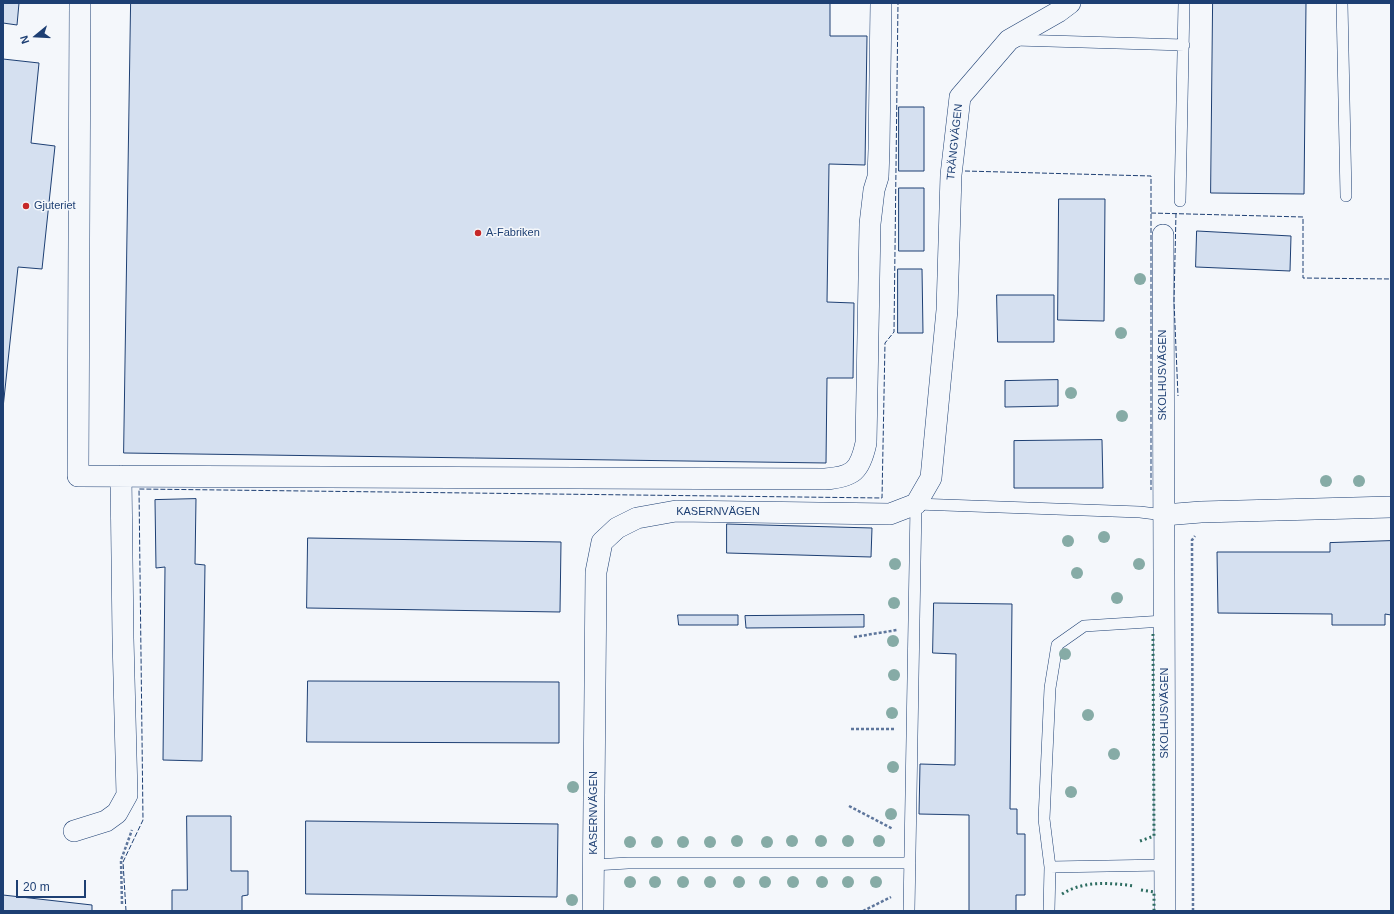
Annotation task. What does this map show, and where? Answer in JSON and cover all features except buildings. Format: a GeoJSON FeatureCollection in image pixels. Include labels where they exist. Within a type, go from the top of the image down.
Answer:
{"type":"FeatureCollection","features":[{"type":"Feature","properties":{"kind":"street"},"geometry":{"type":"LineString","coordinates":[[80,3],[78,476],[825,479],[846,475],[856,469],[862,459],[866,443],[870,224],[874,190],[878,177],[881,3]]}},
{"type":"Feature","properties":{"kind":"street","name":"TRÄNGVÄGEN"},"geometry":{"type":"LineString","coordinates":[[916,504],[931,478],[947,310],[951,174],[960,97],[1009,40],[1058,12],[1070,3]]}},
{"type":"Feature","properties":{"kind":"street","name":"SKOLHUSVÄGEN"},"geometry":{"type":"LineString","coordinates":[[1163,235],[1166,911]]}},
{"type":"Feature","properties":{"kind":"street"},"geometry":{"type":"LineString","coordinates":[[74,831],[106,821],[117,813],[127,795],[123,638],[122,476]]}},
{"type":"Feature","properties":{"kind":"street","name":"KASERNVÄGEN"},"geometry":{"type":"LineString","coordinates":[[593,911],[596,572],[602,542],[617,528],[637,518],[676,511],[890,514],[916,504]]}},
{"type":"Feature","properties":{"kind":"street"},"geometry":{"type":"LineString","coordinates":[[1164,515],[1201,512],[1391,507]]}},
{"type":"Feature","properties":{"kind":"lane"},"geometry":{"type":"LineString","coordinates":[[1180,201],[1184,3]]}},
{"type":"Feature","properties":{"kind":"lane"},"geometry":{"type":"LineString","coordinates":[[1342,3],[1346,196]]}},
{"type":"Feature","properties":{"kind":"lane"},"geometry":{"type":"LineString","coordinates":[[1009,40],[1184,44]]}},
{"type":"Feature","properties":{"kind":"lane"},"geometry":{"type":"LineString","coordinates":[[910,911],[916,504],[1140,512],[1164,515]]}},
{"type":"Feature","properties":{"kind":"lane"},"geometry":{"type":"LineString","coordinates":[[1049,911],[1050,867],[1044,819],[1050,688],[1057,645],[1084,626],[1164,620]]}},
{"type":"Feature","properties":{"kind":"lane"},"geometry":{"type":"LineString","coordinates":[[594,865],[628,862],[910,863]]}},
{"type":"Feature","properties":{"kind":"lane"},"geometry":{"type":"LineString","coordinates":[[1050,867],[1165,864]]}},
{"type":"Feature","properties":{"kind":"path"},"geometry":{"type":"LineString","coordinates":[[1193,911],[1192,540],[1196,533]]}},
{"type":"Feature","properties":{"kind":"path"},"geometry":{"type":"LineString","coordinates":[[854,637],[914,628]]}},
{"type":"Feature","properties":{"kind":"path"},"geometry":{"type":"LineString","coordinates":[[851,729],[912,729]]}},
{"type":"Feature","properties":{"kind":"path"},"geometry":{"type":"LineString","coordinates":[[849,806],[911,838]]}},
{"type":"Feature","properties":{"kind":"path"},"geometry":{"type":"LineString","coordinates":[[863,911],[910,888]]}},
{"type":"Feature","properties":{"kind":"hedge"},"geometry":{"type":"LineString","coordinates":[[1140,841],[1154,836],[1153,634]]}},
{"type":"Feature","properties":{"kind":"hedge"},"geometry":{"type":"LineString","coordinates":[[1062,894],[1080,886],[1098,884],[1135,886]]}},
{"type":"Feature","properties":{"kind":"hedge"},"geometry":{"type":"LineString","coordinates":[[1141,890],[1154,892],[1154,911]]}},
{"type":"Feature","properties":{"kind":"fence"},"geometry":{"type":"LineString","coordinates":[[126,911],[123,862],[143,820],[139,489],[882,498],[885,343],[894,332],[898,3]]}},
{"type":"Feature","properties":{"kind":"fence"},"geometry":{"type":"LineString","coordinates":[[965,171],[1151,176],[1151,490]]}},
{"type":"Feature","properties":{"kind":"fence"},"geometry":{"type":"LineString","coordinates":[[1151,213],[1303,217],[1303,278],[1391,279]]}},
{"type":"Feature","properties":{"kind":"fence"},"geometry":{"type":"LineString","coordinates":[[1176,213],[1174,301],[1178,396]]}},
{"type":"Feature","properties":{"kind":"place","name":"Gjuteriet"},"geometry":{"type":"Point","coordinates":[26,206]}},
{"type":"Feature","properties":{"kind":"place","name":"A-Fabriken"},"geometry":{"type":"Point","coordinates":[478,233]}}]}
